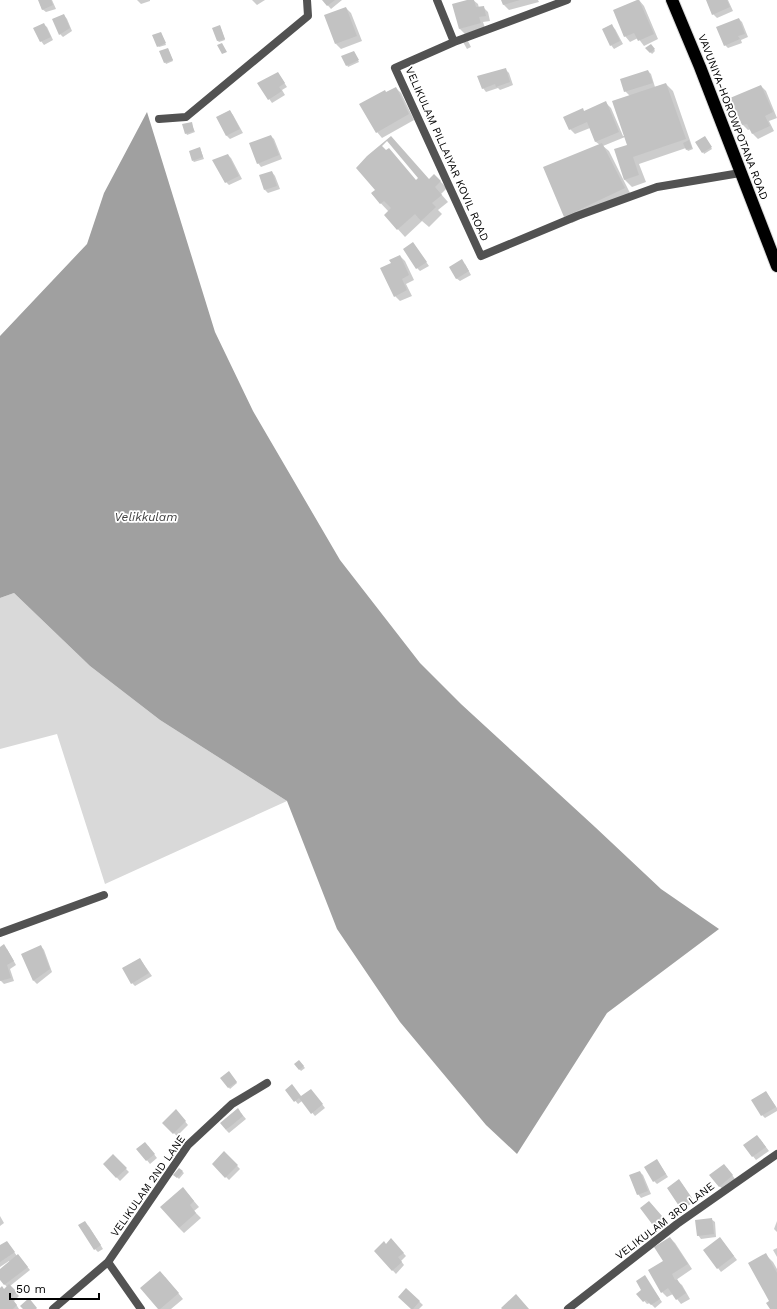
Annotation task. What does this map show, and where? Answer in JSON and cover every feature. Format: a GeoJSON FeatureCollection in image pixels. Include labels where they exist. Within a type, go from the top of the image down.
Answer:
{"type":"FeatureCollection","features":[{"type":"Feature","properties":{"kind":"highway","name":"VAVUNIYA-HOROWPOTANA ROAD"},"geometry":{"type":"LineString","coordinates":[[672,0],[700,67],[777,266]]}},
{"type":"Feature","properties":{"kind":"street"},"geometry":{"type":"LineString","coordinates":[[159,119],[186,116],[308,16],[307,0]]}},
{"type":"Feature","properties":{"kind":"street"},"geometry":{"type":"LineString","coordinates":[[437,0],[454,42]]}},
{"type":"Feature","properties":{"kind":"street","name":"VELIKULAM PILLAIYAR KOVIL ROAD"},"geometry":{"type":"LineString","coordinates":[[567,0],[454,42],[395,68],[481,256],[577,216],[657,187],[740,173]]}},
{"type":"Feature","properties":{"kind":"street"},"geometry":{"type":"LineString","coordinates":[[0,933],[104,895]]}},
{"type":"Feature","properties":{"kind":"street","name":"VELIKULAM 2ND LANE"},"geometry":{"type":"LineString","coordinates":[[53,1309],[108,1262],[188,1145],[232,1104],[267,1083]]}},
{"type":"Feature","properties":{"kind":"street","name":"VELIKULAM 3RD LANE"},"geometry":{"type":"LineString","coordinates":[[568,1309],[677,1224],[777,1154]]}},
{"type":"Feature","properties":{"kind":"street"},"geometry":{"type":"LineString","coordinates":[[108,1262],[142,1309]]}},
{"type":"Feature","properties":{"kind":"shaded area"},"geometry":{"type":"Polygon","coordinates":[[[14,593],[90,666],[160,720],[287,801],[105,884],[57,734],[0,749],[0,598],[14,593]]]}},
{"type":"Feature","properties":{"kind":"water","name":"Velikkulam"},"geometry":{"type":"Polygon","coordinates":[[[147,112],[215,332],[253,411],[340,560],[420,663],[461,704],[661,889],[719,929],[607,1013],[517,1154],[486,1125],[400,1022],[337,929],[287,801],[160,720],[90,666],[14,593],[0,598],[0,336],[87,244],[104,193],[147,112]]]}},
{"type":"Feature","properties":{"kind":"building"},"geometry":{"type":"Polygon","coordinates":[[[38,0],[51,0],[53,5],[42,10],[38,0]]]}},
{"type":"Feature","properties":{"kind":"building"},"geometry":{"type":"Polygon","coordinates":[[[322,0],[335,0],[327,6],[322,0]]]}},
{"type":"Feature","properties":{"kind":"building"},"geometry":{"type":"Polygon","coordinates":[[[467,0],[474,0],[476,7],[484,6],[486,16],[479,17],[481,23],[459,29],[452,4],[467,0]]]}},
{"type":"Feature","properties":{"kind":"building"},"geometry":{"type":"Polygon","coordinates":[[[501,0],[520,0],[503,5],[501,0]]]}},
{"type":"Feature","properties":{"kind":"building"},"geometry":{"type":"Polygon","coordinates":[[[639,0],[654,34],[638,41],[634,33],[624,37],[613,10],[639,0]]]}},
{"type":"Feature","properties":{"kind":"building"},"geometry":{"type":"Polygon","coordinates":[[[706,0],[727,0],[730,7],[712,15],[706,0]]]}},
{"type":"Feature","properties":{"kind":"building"},"geometry":{"type":"Polygon","coordinates":[[[346,7],[357,36],[335,44],[324,15],[346,7]]]}},
{"type":"Feature","properties":{"kind":"building"},"geometry":{"type":"Polygon","coordinates":[[[64,14],[70,28],[59,35],[52,19],[64,14]]]}},
{"type":"Feature","properties":{"kind":"building"},"geometry":{"type":"Polygon","coordinates":[[[739,18],[745,34],[738,36],[740,39],[724,46],[716,27],[739,18]]]}},
{"type":"Feature","properties":{"kind":"building"},"geometry":{"type":"Polygon","coordinates":[[[44,23],[51,37],[40,42],[33,28],[44,23]]]}},
{"type":"Feature","properties":{"kind":"building"},"geometry":{"type":"Polygon","coordinates":[[[612,24],[620,41],[610,46],[602,29],[612,24]]]}},
{"type":"Feature","properties":{"kind":"building"},"geometry":{"type":"Polygon","coordinates":[[[220,25],[225,39],[217,41],[212,28],[220,25]]]}},
{"type":"Feature","properties":{"kind":"building"},"geometry":{"type":"Polygon","coordinates":[[[161,32],[166,43],[157,47],[152,35],[161,32]]]}},
{"type":"Feature","properties":{"kind":"building"},"geometry":{"type":"Polygon","coordinates":[[[222,43],[227,52],[222,54],[217,45],[222,43]]]}},
{"type":"Feature","properties":{"kind":"building"},"geometry":{"type":"Polygon","coordinates":[[[651,44],[655,49],[650,53],[645,48],[651,44]]]}},
{"type":"Feature","properties":{"kind":"building"},"geometry":{"type":"Polygon","coordinates":[[[168,48],[173,60],[164,63],[159,51],[168,48]]]}},
{"type":"Feature","properties":{"kind":"building"},"geometry":{"type":"Polygon","coordinates":[[[354,51],[359,60],[346,66],[341,56],[354,51]]]}},
{"type":"Feature","properties":{"kind":"building"},"geometry":{"type":"Polygon","coordinates":[[[506,68],[510,82],[496,87],[495,84],[482,89],[477,76],[506,68]]]}},
{"type":"Feature","properties":{"kind":"building"},"geometry":{"type":"Polygon","coordinates":[[[648,70],[653,83],[624,92],[620,79],[648,70]]]}},
{"type":"Feature","properties":{"kind":"building"},"geometry":{"type":"Polygon","coordinates":[[[278,72],[285,83],[279,87],[282,91],[268,100],[257,83],[278,72]]]}},
{"type":"Feature","properties":{"kind":"building"},"geometry":{"type":"Polygon","coordinates":[[[666,83],[686,139],[633,157],[639,175],[624,180],[614,149],[627,145],[612,101],[666,83]]]}},
{"type":"Feature","properties":{"kind":"building"},"geometry":{"type":"Polygon","coordinates":[[[761,85],[773,112],[765,116],[770,126],[752,134],[747,124],[742,125],[730,98],[761,85]]]}},
{"type":"Feature","properties":{"kind":"building"},"geometry":{"type":"Polygon","coordinates":[[[396,87],[409,114],[376,133],[359,104],[385,90],[386,92],[396,87]]]}},
{"type":"Feature","properties":{"kind":"building"},"geometry":{"type":"Polygon","coordinates":[[[606,101],[619,132],[595,142],[587,122],[569,130],[563,117],[583,108],[584,111],[606,101]]]}},
{"type":"Feature","properties":{"kind":"building"},"geometry":{"type":"Polygon","coordinates":[[[230,110],[240,129],[226,136],[216,117],[230,110]]]}},
{"type":"Feature","properties":{"kind":"building"},"geometry":{"type":"Polygon","coordinates":[[[192,122],[194,131],[185,134],[182,124],[192,122]]]}},
{"type":"Feature","properties":{"kind":"building"},"geometry":{"type":"Polygon","coordinates":[[[271,135],[279,155],[257,164],[249,143],[271,135]]]}},
{"type":"Feature","properties":{"kind":"building"},"geometry":{"type":"Polygon","coordinates":[[[391,136],[429,179],[434,174],[441,181],[435,187],[442,195],[432,203],[436,207],[421,221],[415,214],[397,230],[384,215],[391,208],[384,201],[380,204],[371,193],[375,190],[356,168],[367,156],[391,136]],[[387,141],[382,146],[386,150],[389,148],[416,180],[418,178],[387,141]]]}},
{"type":"Feature","properties":{"kind":"building"},"geometry":{"type":"Polygon","coordinates":[[[705,136],[712,147],[702,153],[695,142],[705,136]]]}},
{"type":"Feature","properties":{"kind":"building"},"geometry":{"type":"Polygon","coordinates":[[[689,140],[692,148],[686,150],[683,143],[689,140]]]}},
{"type":"Feature","properties":{"kind":"building"},"geometry":{"type":"Polygon","coordinates":[[[602,143],[625,188],[564,217],[543,167],[602,143]]]}},
{"type":"Feature","properties":{"kind":"building"},"geometry":{"type":"Polygon","coordinates":[[[200,147],[203,157],[192,161],[189,151],[200,147]]]}},
{"type":"Feature","properties":{"kind":"building"},"geometry":{"type":"Polygon","coordinates":[[[228,154],[239,176],[225,183],[212,160],[228,154]]]}},
{"type":"Feature","properties":{"kind":"building"},"geometry":{"type":"Polygon","coordinates":[[[272,171],[277,186],[264,190],[259,175],[272,171]]]}},
{"type":"Feature","properties":{"kind":"building"},"geometry":{"type":"Polygon","coordinates":[[[413,242],[427,262],[416,269],[403,249],[413,242]]]}},
{"type":"Feature","properties":{"kind":"building"},"geometry":{"type":"Polygon","coordinates":[[[400,255],[409,275],[402,279],[407,290],[394,297],[380,268],[391,263],[389,260],[400,255]]]}},
{"type":"Feature","properties":{"kind":"building"},"geometry":{"type":"Polygon","coordinates":[[[462,259],[469,271],[456,279],[449,267],[462,259]]]}},
{"type":"Feature","properties":{"kind":"building"},"geometry":{"type":"Polygon","coordinates":[[[4,944],[14,961],[7,965],[11,978],[0,981],[0,947],[4,944]]]}},
{"type":"Feature","properties":{"kind":"building"},"geometry":{"type":"Polygon","coordinates":[[[41,945],[50,969],[33,981],[21,954],[41,945]]]}},
{"type":"Feature","properties":{"kind":"building"},"geometry":{"type":"Polygon","coordinates":[[[140,958],[149,973],[131,984],[122,968],[140,958]]]}},
{"type":"Feature","properties":{"kind":"building"},"geometry":{"type":"Polygon","coordinates":[[[299,1060],[304,1066],[299,1070],[294,1064],[299,1060]]]}},
{"type":"Feature","properties":{"kind":"building"},"geometry":{"type":"Polygon","coordinates":[[[229,1071],[237,1082],[228,1088],[220,1078],[229,1071]]]}},
{"type":"Feature","properties":{"kind":"building"},"geometry":{"type":"Polygon","coordinates":[[[292,1084],[301,1096],[311,1089],[323,1104],[311,1114],[299,1098],[294,1102],[285,1090],[292,1084]]]}},
{"type":"Feature","properties":{"kind":"building"},"geometry":{"type":"Polygon","coordinates":[[[766,1091],[776,1107],[761,1116],[751,1100],[766,1091]]]}},
{"type":"Feature","properties":{"kind":"building"},"geometry":{"type":"Polygon","coordinates":[[[238,1108],[243,1116],[226,1130],[220,1123],[238,1108]]]}},
{"type":"Feature","properties":{"kind":"building"},"geometry":{"type":"Polygon","coordinates":[[[176,1109],[186,1121],[173,1134],[162,1123],[176,1109]]]}},
{"type":"Feature","properties":{"kind":"building"},"geometry":{"type":"Polygon","coordinates":[[[757,1135],[766,1147],[752,1157],[743,1145],[757,1135]]]}},
{"type":"Feature","properties":{"kind":"building"},"geometry":{"type":"Polygon","coordinates":[[[145,1142],[155,1154],[146,1161],[136,1149],[145,1142]]]}},
{"type":"Feature","properties":{"kind":"building"},"geometry":{"type":"Polygon","coordinates":[[[224,1151],[238,1165],[225,1178],[212,1164],[224,1151]]]}},
{"type":"Feature","properties":{"kind":"building"},"geometry":{"type":"Polygon","coordinates":[[[113,1154],[127,1168],[116,1178],[103,1164],[113,1154]]]}},
{"type":"Feature","properties":{"kind":"building"},"geometry":{"type":"Polygon","coordinates":[[[657,1159],[666,1174],[653,1182],[644,1167],[657,1159]]]}},
{"type":"Feature","properties":{"kind":"building"},"geometry":{"type":"Polygon","coordinates":[[[724,1164],[733,1175],[719,1187],[709,1175],[724,1164]]]}},
{"type":"Feature","properties":{"kind":"building"},"geometry":{"type":"Polygon","coordinates":[[[179,1168],[183,1171],[177,1178],[173,1175],[179,1168]]]}},
{"type":"Feature","properties":{"kind":"building"},"geometry":{"type":"Polygon","coordinates":[[[640,1171],[648,1191],[637,1195],[629,1175],[640,1171]]]}},
{"type":"Feature","properties":{"kind":"building"},"geometry":{"type":"Polygon","coordinates":[[[679,1179],[692,1198],[679,1206],[667,1188],[679,1179]]]}},
{"type":"Feature","properties":{"kind":"building"},"geometry":{"type":"Polygon","coordinates":[[[183,1187],[194,1201],[190,1205],[196,1213],[179,1228],[160,1207],[183,1187]]]}},
{"type":"Feature","properties":{"kind":"building"},"geometry":{"type":"Polygon","coordinates":[[[649,1201],[662,1216],[652,1224],[640,1208],[649,1201]]]}},
{"type":"Feature","properties":{"kind":"building"},"geometry":{"type":"Polygon","coordinates":[[[712,1218],[714,1234],[697,1236],[695,1220],[712,1218]]]}},
{"type":"Feature","properties":{"kind":"building"},"geometry":{"type":"Polygon","coordinates":[[[85,1221],[101,1245],[94,1250],[78,1225],[85,1221]]]}},
{"type":"Feature","properties":{"kind":"building"},"geometry":{"type":"Polygon","coordinates":[[[670,1237],[688,1264],[672,1274],[686,1293],[676,1300],[668,1288],[661,1293],[648,1270],[663,1261],[654,1247],[670,1237]]]}},
{"type":"Feature","properties":{"kind":"building"},"geometry":{"type":"Polygon","coordinates":[[[720,1237],[734,1256],[717,1269],[703,1250],[720,1237]]]}},
{"type":"Feature","properties":{"kind":"building"},"geometry":{"type":"Polygon","coordinates":[[[391,1238],[404,1253],[398,1257],[402,1262],[392,1271],[374,1251],[384,1241],[386,1244],[391,1238]]]}},
{"type":"Feature","properties":{"kind":"building"},"geometry":{"type":"Polygon","coordinates":[[[7,1241],[15,1252],[0,1262],[0,1245],[7,1241]]]}},
{"type":"Feature","properties":{"kind":"building"},"geometry":{"type":"Polygon","coordinates":[[[766,1253],[777,1273],[777,1309],[770,1309],[766,1303],[769,1301],[748,1263],[766,1253]]]}},
{"type":"Feature","properties":{"kind":"building"},"geometry":{"type":"Polygon","coordinates":[[[18,1254],[28,1267],[4,1285],[0,1280],[0,1269],[18,1254]]]}},
{"type":"Feature","properties":{"kind":"building"},"geometry":{"type":"Polygon","coordinates":[[[160,1271],[179,1293],[160,1309],[158,1309],[140,1288],[160,1271]]]}},
{"type":"Feature","properties":{"kind":"building"},"geometry":{"type":"Polygon","coordinates":[[[645,1275],[660,1299],[651,1305],[646,1300],[643,1302],[636,1294],[641,1290],[636,1281],[645,1275]]]}},
{"type":"Feature","properties":{"kind":"building"},"geometry":{"type":"Polygon","coordinates":[[[9,1284],[17,1292],[11,1298],[17,1305],[13,1309],[0,1309],[0,1288],[2,1286],[4,1289],[9,1284]]]}},
{"type":"Feature","properties":{"kind":"building"},"geometry":{"type":"Polygon","coordinates":[[[406,1288],[420,1301],[413,1309],[411,1309],[398,1297],[406,1288]]]}},
{"type":"Feature","properties":{"kind":"building"},"geometry":{"type":"Polygon","coordinates":[[[516,1294],[529,1309],[501,1308],[516,1294]]]}},
{"type":"Feature","properties":{"kind":"building"},"geometry":{"type":"Polygon","coordinates":[[[29,1298],[37,1308],[36,1309],[23,1309],[20,1306],[29,1298]]]}}]}
